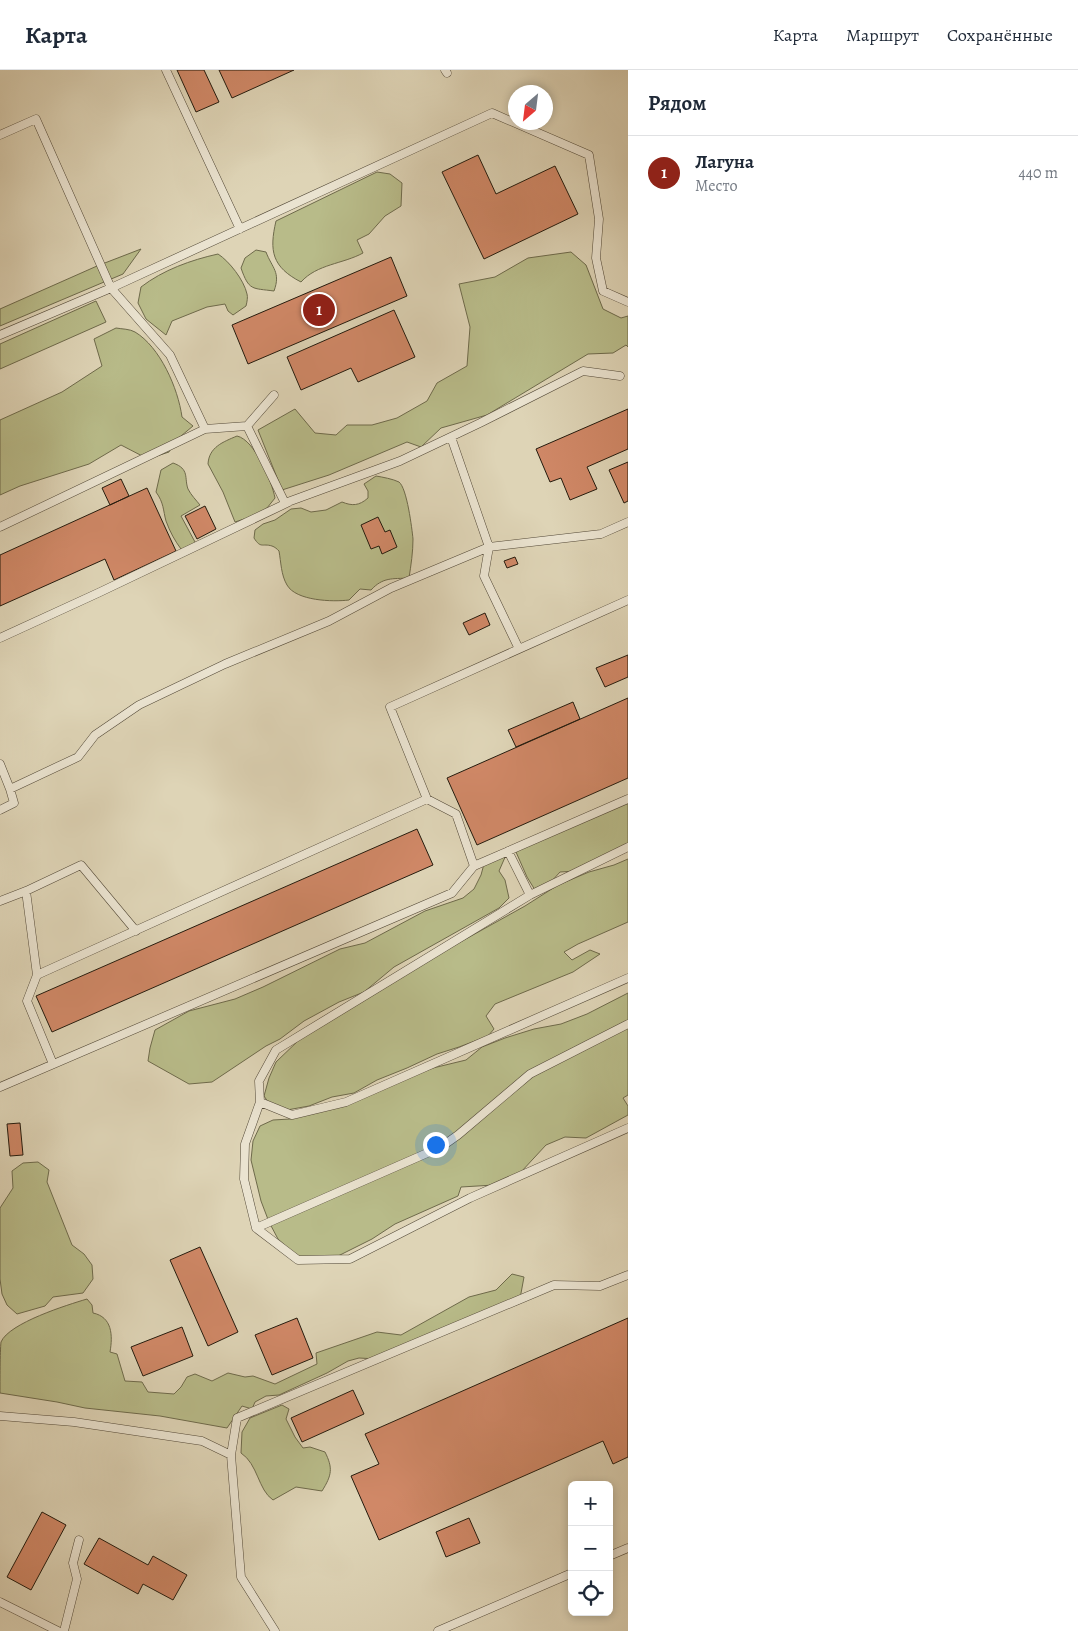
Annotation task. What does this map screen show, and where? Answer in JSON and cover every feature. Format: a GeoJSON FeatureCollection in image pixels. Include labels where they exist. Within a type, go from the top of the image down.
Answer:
{"type":"FeatureCollection","features":[{"type":"Feature","properties":{"kind":"lane"},"geometry":{"type":"LineString","coordinates":[[166,70],[240,229]]}},
{"type":"Feature","properties":{"kind":"lane"},"geometry":{"type":"LineString","coordinates":[[0,335],[110,288],[492,113],[589,154],[599,219],[596,258],[603,291],[628,302]]}},
{"type":"Feature","properties":{"kind":"lane"},"geometry":{"type":"LineString","coordinates":[[0,135],[36,119],[110,288],[170,355],[205,429]]}},
{"type":"Feature","properties":{"kind":"lane"},"geometry":{"type":"LineString","coordinates":[[0,638],[289,502],[400,461],[583,371],[620,376]]}},
{"type":"Feature","properties":{"kind":"lane"},"geometry":{"type":"LineString","coordinates":[[0,527],[205,429],[247,426],[274,395]]}},
{"type":"Feature","properties":{"kind":"lane"},"geometry":{"type":"LineString","coordinates":[[247,426],[285,503],[289,502]]}},
{"type":"Feature","properties":{"kind":"lane"},"geometry":{"type":"LineString","coordinates":[[451,437],[489,547],[484,576],[519,649]]}},
{"type":"Feature","properties":{"kind":"lane"},"geometry":{"type":"LineString","coordinates":[[10,789],[78,757],[95,735],[139,705],[225,664],[329,621],[391,588],[489,547],[601,534],[628,522]]}},
{"type":"Feature","properties":{"kind":"lane"},"geometry":{"type":"LineString","coordinates":[[474,866],[456,814],[427,799],[390,707],[628,600]]}},
{"type":"Feature","properties":{"kind":"lane"},"geometry":{"type":"LineString","coordinates":[[0,764],[14,803],[0,810]]}},
{"type":"Feature","properties":{"kind":"lane"},"geometry":{"type":"LineString","coordinates":[[37,975],[427,799]]}},
{"type":"Feature","properties":{"kind":"lane"},"geometry":{"type":"LineString","coordinates":[[0,1087],[452,893],[474,866],[628,800]]}},
{"type":"Feature","properties":{"kind":"lane"},"geometry":{"type":"LineString","coordinates":[[628,847],[530,895],[276,1050],[259,1081],[260,1102],[245,1144],[244,1179],[256,1228],[298,1260],[350,1258],[470,1198],[628,1128]]}},
{"type":"Feature","properties":{"kind":"lane"},"geometry":{"type":"LineString","coordinates":[[508,851],[530,895]]}},
{"type":"Feature","properties":{"kind":"lane"},"geometry":{"type":"LineString","coordinates":[[0,901],[81,865],[136,931]]}},
{"type":"Feature","properties":{"kind":"lane"},"geometry":{"type":"LineString","coordinates":[[26,891],[37,975],[27,1000],[52,1064]]}},
{"type":"Feature","properties":{"kind":"lane"},"geometry":{"type":"LineString","coordinates":[[260,1102],[292,1115],[346,1102],[628,978]]}},
{"type":"Feature","properties":{"kind":"lane"},"geometry":{"type":"LineString","coordinates":[[256,1228],[440,1146],[458,1135],[530,1074],[628,1024]]}},
{"type":"Feature","properties":{"kind":"lane"},"geometry":{"type":"LineString","coordinates":[[275,1631],[241,1578],[231,1455],[237,1418],[554,1285],[600,1286],[628,1275]]}},
{"type":"Feature","properties":{"kind":"lane"},"geometry":{"type":"LineString","coordinates":[[0,1416],[74,1422],[202,1441],[231,1455]]}},
{"type":"Feature","properties":{"kind":"lane"},"geometry":{"type":"LineString","coordinates":[[64,1631],[77,1579],[73,1563],[78,1540]]}},
{"type":"Feature","properties":{"kind":"lane"},"geometry":{"type":"LineString","coordinates":[[613,1554],[628,1548]]}},
{"type":"Feature","properties":{"kind":"lane"},"geometry":{"type":"LineString","coordinates":[[438,1631],[568,1574]]}},
{"type":"Feature","properties":{"kind":"lane"},"geometry":{"type":"LineString","coordinates":[[0,1602],[58,1631]]}},
{"type":"Feature","properties":{"kind":"green space"},"geometry":{"type":"Polygon","coordinates":[[[377,172],[390,174],[402,183],[401,206],[385,216],[369,234],[357,240],[363,253],[315,271],[301,282],[278,264],[273,250],[276,221],[377,172]]]}},
{"type":"Feature","properties":{"kind":"green space"},"geometry":{"type":"Polygon","coordinates":[[[141,249],[123,274],[0,326],[0,309],[97,266],[141,249]]]}},
{"type":"Feature","properties":{"kind":"green space"},"geometry":{"type":"Polygon","coordinates":[[[256,250],[266,252],[275,270],[277,279],[274,291],[252,287],[246,281],[241,268],[245,258],[256,250]]]}},
{"type":"Feature","properties":{"kind":"green space"},"geometry":{"type":"Polygon","coordinates":[[[571,252],[586,265],[603,309],[621,318],[628,316],[628,347],[626,345],[613,353],[588,354],[487,415],[441,428],[421,447],[407,442],[329,475],[282,490],[258,430],[295,409],[315,433],[336,435],[347,425],[372,425],[397,418],[427,401],[437,383],[467,366],[470,327],[459,284],[495,277],[528,258],[571,252]]]}},
{"type":"Feature","properties":{"kind":"green space"},"geometry":{"type":"Polygon","coordinates":[[[218,254],[231,266],[243,283],[247,295],[246,306],[233,315],[228,311],[225,304],[207,307],[172,321],[166,335],[146,319],[138,303],[141,287],[178,266],[218,254]]]}},
{"type":"Feature","properties":{"kind":"green space"},"geometry":{"type":"Polygon","coordinates":[[[96,301],[106,322],[0,369],[0,344],[96,301]]]}},
{"type":"Feature","properties":{"kind":"green space"},"geometry":{"type":"Polygon","coordinates":[[[116,328],[135,332],[144,339],[160,358],[172,381],[182,417],[193,426],[175,441],[169,452],[148,459],[121,445],[89,464],[20,486],[0,495],[0,420],[62,392],[102,366],[94,339],[116,328]]]}},
{"type":"Feature","properties":{"kind":"green space"},"geometry":{"type":"Polygon","coordinates":[[[237,436],[244,439],[250,445],[262,462],[275,498],[267,508],[245,521],[244,519],[235,522],[223,492],[208,464],[214,449],[237,436]]]}},
{"type":"Feature","properties":{"kind":"green space"},"geometry":{"type":"Polygon","coordinates":[[[173,463],[184,471],[188,489],[200,505],[181,516],[195,542],[189,550],[181,549],[175,540],[166,521],[162,503],[156,492],[161,470],[173,463]]]}},
{"type":"Feature","properties":{"kind":"green space"},"geometry":{"type":"Polygon","coordinates":[[[376,476],[399,482],[404,492],[409,509],[413,539],[409,578],[384,581],[371,590],[360,589],[349,600],[315,599],[298,594],[292,590],[287,585],[284,577],[279,551],[275,547],[258,543],[254,538],[255,530],[291,509],[301,508],[311,512],[326,510],[342,502],[352,505],[362,503],[368,498],[368,491],[364,484],[376,476]]]}},
{"type":"Feature","properties":{"kind":"green space"},"geometry":{"type":"Polygon","coordinates":[[[628,800],[628,848],[576,871],[560,872],[550,883],[535,890],[516,852],[527,844],[628,800]]]}},
{"type":"Feature","properties":{"kind":"green space"},"geometry":{"type":"Polygon","coordinates":[[[506,855],[499,871],[505,880],[509,898],[499,908],[394,967],[364,992],[339,1002],[304,1021],[280,1039],[266,1046],[212,1082],[189,1084],[148,1061],[155,1030],[189,1011],[235,999],[340,949],[365,943],[425,911],[463,898],[474,889],[484,864],[506,855]]]}},
{"type":"Feature","properties":{"kind":"green space"},"geometry":{"type":"Polygon","coordinates":[[[628,859],[628,922],[564,952],[572,960],[590,950],[600,954],[573,972],[495,1004],[486,1016],[494,1029],[488,1036],[437,1054],[377,1080],[354,1093],[332,1097],[309,1106],[287,1110],[272,1108],[264,1096],[269,1078],[276,1062],[300,1039],[419,965],[525,906],[558,885],[628,859]]]}},
{"type":"Feature","properties":{"kind":"green space"},"geometry":{"type":"Polygon","coordinates":[[[628,993],[628,1095],[623,1098],[628,1106],[628,1115],[586,1138],[565,1137],[546,1145],[521,1172],[494,1185],[461,1187],[458,1196],[395,1224],[372,1239],[338,1256],[302,1258],[278,1239],[261,1201],[251,1160],[253,1141],[260,1126],[273,1120],[290,1119],[319,1112],[433,1068],[466,1060],[482,1047],[534,1029],[561,1024],[587,1014],[628,993]]]}},
{"type":"Feature","properties":{"kind":"green space"},"geometry":{"type":"Polygon","coordinates":[[[38,1162],[49,1170],[47,1182],[72,1245],[84,1254],[92,1265],[93,1279],[83,1293],[53,1297],[45,1306],[17,1314],[7,1305],[2,1294],[0,1279],[0,1208],[13,1188],[12,1171],[23,1163],[38,1162]]]}},
{"type":"Feature","properties":{"kind":"green space"},"geometry":{"type":"Polygon","coordinates":[[[512,1274],[524,1277],[519,1304],[485,1314],[377,1359],[359,1358],[348,1361],[279,1395],[266,1396],[255,1402],[252,1409],[242,1406],[227,1428],[160,1416],[85,1408],[0,1393],[1,1342],[6,1335],[26,1322],[87,1299],[92,1305],[93,1313],[104,1318],[108,1323],[111,1333],[110,1352],[117,1354],[125,1381],[142,1382],[148,1392],[174,1394],[187,1377],[195,1374],[212,1381],[228,1373],[245,1377],[253,1376],[275,1384],[317,1364],[316,1353],[377,1332],[401,1335],[469,1297],[496,1290],[512,1274]]]}},
{"type":"Feature","properties":{"kind":"green space"},"geometry":{"type":"Polygon","coordinates":[[[282,1405],[289,1409],[286,1419],[295,1437],[303,1448],[310,1447],[325,1452],[330,1472],[322,1491],[296,1487],[273,1500],[264,1490],[247,1458],[241,1453],[242,1432],[250,1418],[282,1405]]]}},
{"type":"Feature","properties":{"kind":"building"},"geometry":{"type":"Polygon","coordinates":[[[177,70],[204,70],[219,102],[196,112],[177,70]]]}},
{"type":"Feature","properties":{"kind":"building"},"geometry":{"type":"Polygon","coordinates":[[[219,70],[294,70],[232,98],[219,70]]]}},
{"type":"Feature","properties":{"kind":"building"},"geometry":{"type":"Polygon","coordinates":[[[478,155],[496,194],[555,166],[578,214],[484,259],[442,172],[478,155]]]}},
{"type":"Feature","properties":{"kind":"building"},"geometry":{"type":"Polygon","coordinates":[[[391,257],[407,296],[248,364],[232,325],[391,257]]]}},
{"type":"Feature","properties":{"kind":"building"},"geometry":{"type":"Polygon","coordinates":[[[394,310],[415,357],[358,382],[351,368],[301,390],[287,357],[394,310]]]}},
{"type":"Feature","properties":{"kind":"building"},"geometry":{"type":"Polygon","coordinates":[[[628,409],[628,449],[587,467],[597,489],[570,500],[561,478],[550,482],[536,449],[628,409]]]}},
{"type":"Feature","properties":{"kind":"building"},"geometry":{"type":"Polygon","coordinates":[[[628,462],[628,501],[624,503],[609,470],[628,462]]]}},
{"type":"Feature","properties":{"kind":"building"},"geometry":{"type":"Polygon","coordinates":[[[121,479],[129,496],[110,505],[102,488],[121,479]]]}},
{"type":"Feature","properties":{"kind":"building"},"geometry":{"type":"Polygon","coordinates":[[[147,488],[176,551],[114,580],[105,559],[0,606],[0,555],[147,488]]]}},
{"type":"Feature","properties":{"kind":"building"},"geometry":{"type":"Polygon","coordinates":[[[205,506],[216,529],[197,539],[185,516],[205,506]]]}},
{"type":"Feature","properties":{"kind":"building"},"geometry":{"type":"Polygon","coordinates":[[[378,517],[385,532],[390,530],[397,547],[382,554],[379,546],[371,549],[361,525],[378,517]]]}},
{"type":"Feature","properties":{"kind":"building"},"geometry":{"type":"Polygon","coordinates":[[[515,557],[518,564],[507,568],[504,561],[515,557]]]}},
{"type":"Feature","properties":{"kind":"building"},"geometry":{"type":"Polygon","coordinates":[[[485,613],[490,625],[469,635],[463,623],[485,613]]]}},
{"type":"Feature","properties":{"kind":"building"},"geometry":{"type":"Polygon","coordinates":[[[628,655],[628,677],[605,687],[596,668],[628,655]]]}},
{"type":"Feature","properties":{"kind":"building"},"geometry":{"type":"Polygon","coordinates":[[[628,698],[628,778],[477,845],[447,778],[628,698]]]}},
{"type":"Feature","properties":{"kind":"building"},"geometry":{"type":"Polygon","coordinates":[[[573,702],[580,719],[516,747],[508,730],[573,702]]]}},
{"type":"Feature","properties":{"kind":"building"},"geometry":{"type":"Polygon","coordinates":[[[417,829],[433,865],[52,1032],[36,996],[417,829]]]}},
{"type":"Feature","properties":{"kind":"building"},"geometry":{"type":"Polygon","coordinates":[[[20,1123],[23,1155],[10,1156],[7,1124],[20,1123]]]}},
{"type":"Feature","properties":{"kind":"building"},"geometry":{"type":"Polygon","coordinates":[[[200,1247],[238,1332],[208,1346],[170,1260],[200,1247]]]}},
{"type":"Feature","properties":{"kind":"building"},"geometry":{"type":"Polygon","coordinates":[[[297,1318],[313,1358],[272,1375],[255,1335],[297,1318]]]}},
{"type":"Feature","properties":{"kind":"building"},"geometry":{"type":"Polygon","coordinates":[[[628,1318],[628,1457],[613,1464],[603,1441],[379,1540],[351,1476],[379,1464],[365,1434],[628,1318]]]}},
{"type":"Feature","properties":{"kind":"building"},"geometry":{"type":"Polygon","coordinates":[[[182,1327],[193,1356],[143,1376],[131,1347],[182,1327]]]}},
{"type":"Feature","properties":{"kind":"building"},"geometry":{"type":"Polygon","coordinates":[[[353,1390],[364,1414],[302,1442],[291,1418],[353,1390]]]}},
{"type":"Feature","properties":{"kind":"building"},"geometry":{"type":"Polygon","coordinates":[[[42,1512],[66,1525],[31,1590],[7,1577],[42,1512]]]}},
{"type":"Feature","properties":{"kind":"building"},"geometry":{"type":"Polygon","coordinates":[[[469,1518],[480,1543],[446,1557],[436,1532],[469,1518]]]}},
{"type":"Feature","properties":{"kind":"building"},"geometry":{"type":"Polygon","coordinates":[[[99,1538],[148,1565],[153,1556],[187,1575],[173,1600],[143,1584],[138,1594],[84,1564],[99,1538]]]}},
{"type":"Feature","properties":{"kind":"place","name":"Лагуна"},"geometry":{"type":"Point","coordinates":[319,310]}}]}
